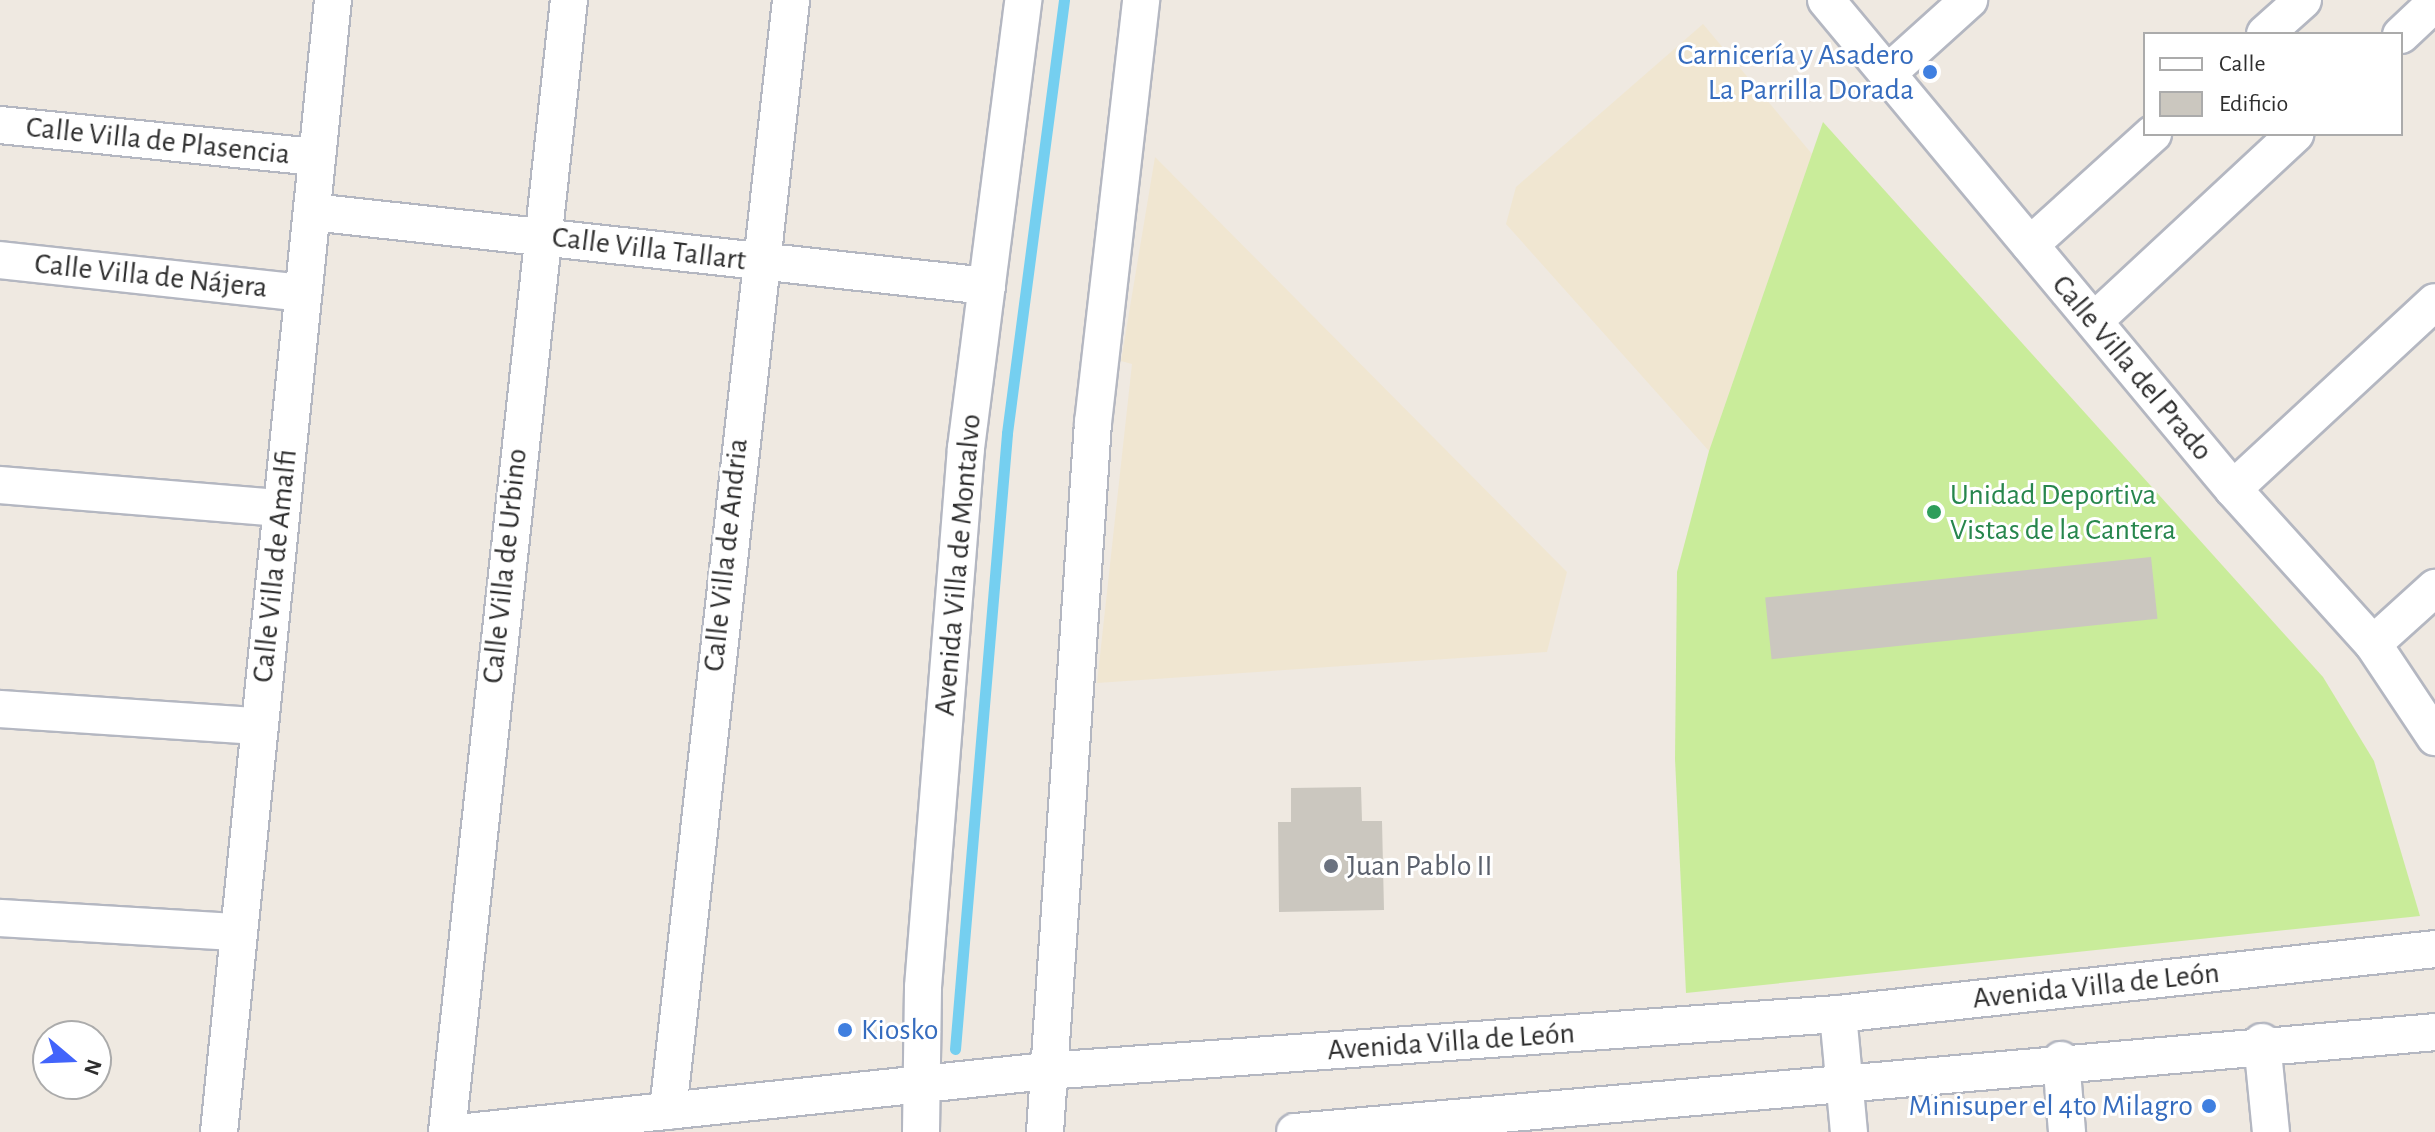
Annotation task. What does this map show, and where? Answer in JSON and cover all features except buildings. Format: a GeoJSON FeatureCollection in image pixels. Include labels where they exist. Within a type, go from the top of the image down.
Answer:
{"type":"FeatureCollection","features":[{"type":"Feature","properties":{"kind":"street","name":"Calle Villa de Amalfi"},"geometry":{"type":"LineString","coordinates":[[219,1132],[333,0]]}},
{"type":"Feature","properties":{"kind":"street","name":"Calle Villa de Urbino"},"geometry":{"type":"LineString","coordinates":[[447,1132],[538,236],[569,0]]}},
{"type":"Feature","properties":{"kind":"street","name":"Calle Villa de Andria"},"geometry":{"type":"LineString","coordinates":[[668,1111],[757,262],[791,0]]}},
{"type":"Feature","properties":{"kind":"street","name":"Avenida Villa de Montalvo"},"geometry":{"type":"LineString","coordinates":[[921,1132],[919,1084],[966,448],[1023,0]]}},
{"type":"Feature","properties":{"kind":"street"},"geometry":{"type":"LineString","coordinates":[[1045,1132],[1046,1071],[1092,439],[1141,0]]}},
{"type":"Feature","properties":{"kind":"street","name":"Calle Villa del Prado"},"geometry":{"type":"LineString","coordinates":[[1826,0],[2233,489],[2373,644],[2435,737]]}},
{"type":"Feature","properties":{"kind":"street"},"geometry":{"type":"LineString","coordinates":[[1889,72],[1969,0]]}},
{"type":"Feature","properties":{"kind":"street"},"geometry":{"type":"LineString","coordinates":[[2267,32],[2303,0]]}},
{"type":"Feature","properties":{"kind":"street"},"geometry":{"type":"LineString","coordinates":[[2403,33],[2435,3]]}},
{"type":"Feature","properties":{"kind":"street","name":"Calle Villa de Plasencia"},"geometry":{"type":"LineString","coordinates":[[0,125],[316,157]]}},
{"type":"Feature","properties":{"kind":"street"},"geometry":{"type":"LineString","coordinates":[[2030,245],[2151,136]]}},
{"type":"Feature","properties":{"kind":"street"},"geometry":{"type":"LineString","coordinates":[[2094,321],[2293,136]]}},
{"type":"Feature","properties":{"kind":"street","name":"Calle Villa Tallart"},"geometry":{"type":"LineString","coordinates":[[312,212],[987,286]]}},
{"type":"Feature","properties":{"kind":"street","name":"Calle Villa de Nájera"},"geometry":{"type":"LineString","coordinates":[[0,260],[302,293]]}},
{"type":"Feature","properties":{"kind":"street"},"geometry":{"type":"LineString","coordinates":[[2233,489],[2435,302]]}},
{"type":"Feature","properties":{"kind":"street"},"geometry":{"type":"LineString","coordinates":[[0,485],[281,508]]}},
{"type":"Feature","properties":{"kind":"street"},"geometry":{"type":"LineString","coordinates":[[2373,644],[2435,588]]}},
{"type":"Feature","properties":{"kind":"street"},"geometry":{"type":"LineString","coordinates":[[0,709],[258,726]]}},
{"type":"Feature","properties":{"kind":"street"},"geometry":{"type":"LineString","coordinates":[[0,918],[238,932]]}},
{"type":"Feature","properties":{"kind":"street","name":"Avenida Villa de León"},"geometry":{"type":"LineString","coordinates":[[467,1132],[1046,1071],[1838,1014],[2435,949]]}},
{"type":"Feature","properties":{"kind":"street"},"geometry":{"type":"LineString","coordinates":[[1838,1014],[1849,1132]]}},
{"type":"Feature","properties":{"kind":"street"},"geometry":{"type":"LineString","coordinates":[[1295,1132],[1623,1118],[1844,1079],[2262,1042],[2435,1032]]}},
{"type":"Feature","properties":{"kind":"street"},"geometry":{"type":"LineString","coordinates":[[2262,1042],[2271,1132]]}},
{"type":"Feature","properties":{"kind":"street"},"geometry":{"type":"LineString","coordinates":[[2061,1060],[2067,1132]]}},
{"type":"Feature","properties":{"kind":"shaded area"},"geometry":{"type":"Polygon","coordinates":[[[1703,24],[1812,154],[1709,451],[1506,224],[1516,187],[1703,24]]]}},
{"type":"Feature","properties":{"kind":"shaded area"},"geometry":{"type":"Polygon","coordinates":[[[1155,157],[1567,572],[1547,652],[1097,683],[1132,364],[1121,361],[1155,157]]]}},
{"type":"Feature","properties":{"kind":"green space","name":"Unidad Deportiva Vistas de la Cantera"},"geometry":{"type":"Polygon","coordinates":[[[1823,122],[2323,677],[2374,761],[2420,916],[1686,993],[1675,759],[1677,572],[1709,451],[1823,122]]]}},
{"type":"Feature","properties":{"kind":"waterway"},"geometry":{"type":"LineString","coordinates":[[955,1049],[1007,433],[1064,0]]}},
{"type":"Feature","properties":{"kind":"place","name":"Carnicería y Asadero La Parrilla Dorada"},"geometry":{"type":"Point","coordinates":[1930,72]}},
{"type":"Feature","properties":{"kind":"place","name":"Unidad Deportiva Vistas de la Cantera"},"geometry":{"type":"Point","coordinates":[1934,512]}},
{"type":"Feature","properties":{"kind":"place","name":"Juan Pablo II"},"geometry":{"type":"Point","coordinates":[1331,866]}},
{"type":"Feature","properties":{"kind":"place","name":"Kiosko"},"geometry":{"type":"Point","coordinates":[845,1030]}},
{"type":"Feature","properties":{"kind":"place","name":"Minisuper el 4to Milagro"},"geometry":{"type":"Point","coordinates":[2209,1106]}}]}
